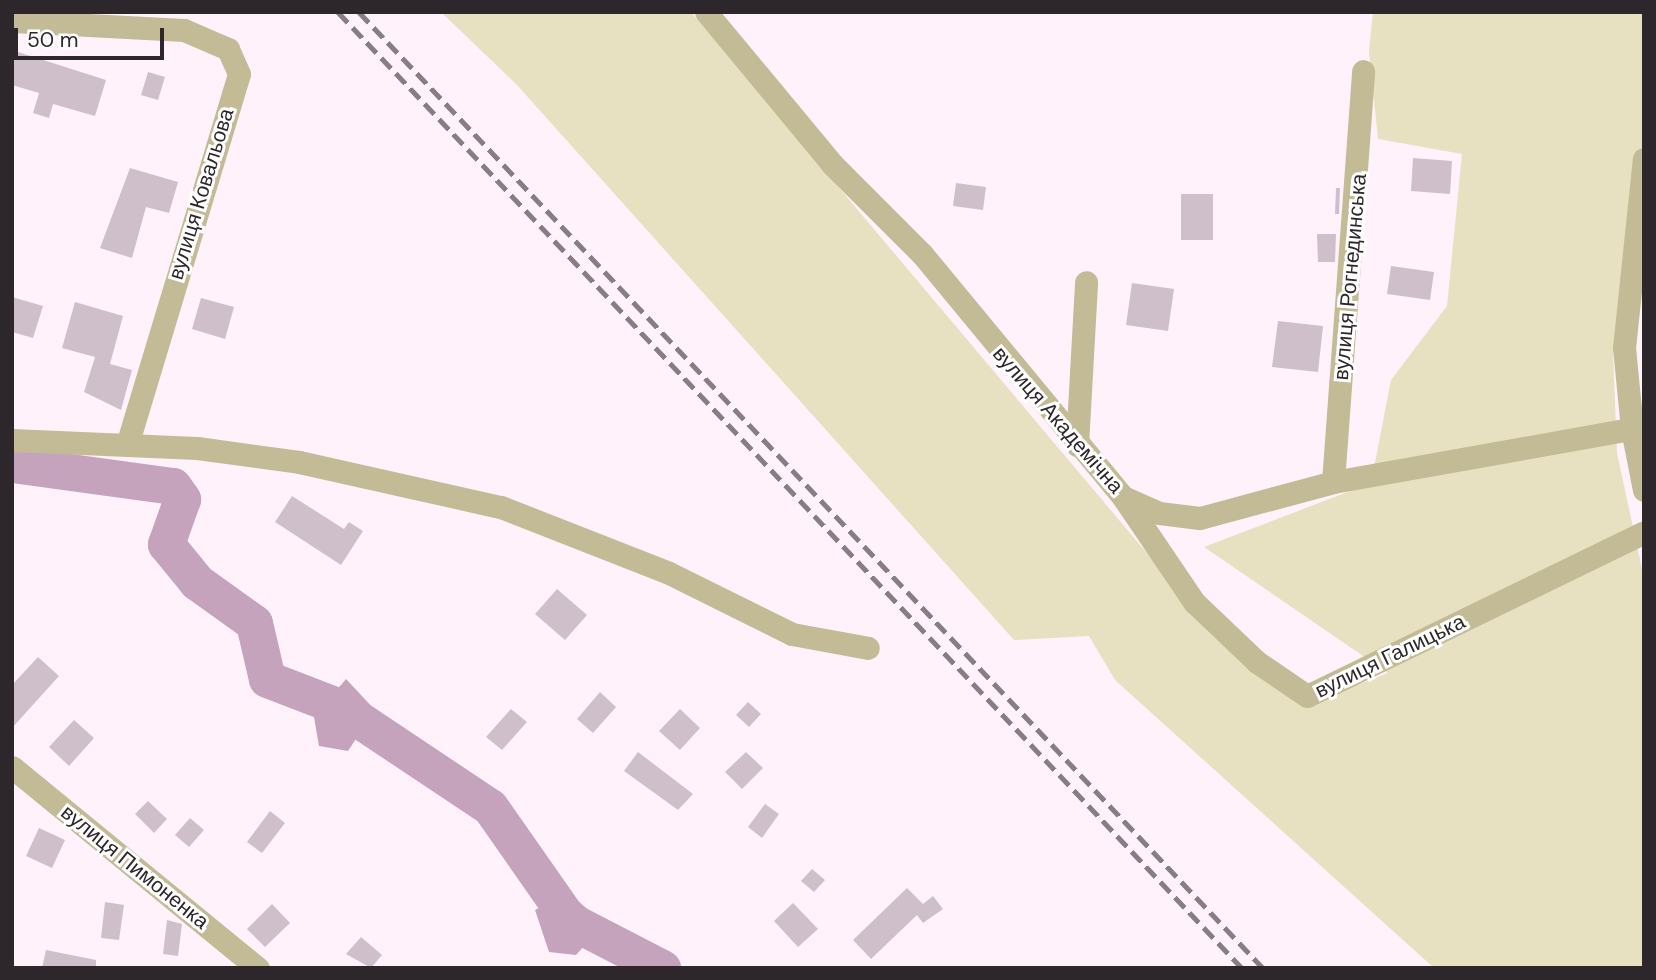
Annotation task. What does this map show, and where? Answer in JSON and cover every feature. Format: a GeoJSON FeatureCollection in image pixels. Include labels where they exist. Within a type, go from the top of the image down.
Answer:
{"type":"FeatureCollection","features":[{"type":"Feature","properties":{"kind":"street","name":"вулиця Академічна"},"geometry":{"type":"LineString","coordinates":[[706,12],[832,164],[922,254],[1077,445],[1123,497],[1144,509],[1200,518],[1333,482],[1638,427]]}},
{"type":"Feature","properties":{"kind":"street","name":"вулиця Ковальова"},"geometry":{"type":"LineString","coordinates":[[12,21],[184,30],[228,49],[239,74],[128,442]]}},
{"type":"Feature","properties":{"kind":"street","name":"вулиця Рогнединська"},"geometry":{"type":"LineString","coordinates":[[1333,482],[1363,71]]}},
{"type":"Feature","properties":{"kind":"street"},"geometry":{"type":"LineString","coordinates":[[1644,159],[1624,348],[1638,427],[1644,491]]}},
{"type":"Feature","properties":{"kind":"street"},"geometry":{"type":"LineString","coordinates":[[1077,445],[1086,282]]}},
{"type":"Feature","properties":{"kind":"street"},"geometry":{"type":"LineString","coordinates":[[12,440],[128,442],[299,462],[501,507],[669,573],[792,634],[868,648]]}},
{"type":"Feature","properties":{"kind":"street","name":"вулиця Галицька"},"geometry":{"type":"LineString","coordinates":[[1123,497],[1194,602],[1257,662],[1307,696],[1644,532]]}},
{"type":"Feature","properties":{"kind":"street","name":"вулиця Пимоненка"},"geometry":{"type":"LineString","coordinates":[[12,767],[258,968]]}},
{"type":"Feature","properties":{"kind":"shaded area"},"geometry":{"type":"Polygon","coordinates":[[[441,12],[691,12],[1221,641],[1306,705],[1388,673],[1204,547],[1371,483],[1391,380],[1447,306],[1462,154],[1378,139],[1369,51],[1373,12],[1644,12],[1644,164],[1613,351],[1617,453],[1644,578],[1644,968],[1434,968],[1115,680],[1089,636],[1014,640],[517,85],[441,12]]]}},
{"type":"Feature","properties":{"kind":"shaded area"},"geometry":{"type":"Polygon","coordinates":[[[346,679],[375,710],[348,751],[319,746],[314,717],[346,679]]]}},
{"type":"Feature","properties":{"kind":"shaded area"},"geometry":{"type":"Polygon","coordinates":[[[568,892],[604,924],[576,955],[549,952],[535,910],[568,892]]]}},
{"type":"Feature","properties":{"kind":"building"},"geometry":{"type":"Polygon","coordinates":[[[15,51],[106,80],[95,116],[53,104],[49,118],[33,113],[39,93],[12,85],[15,51]]]}},
{"type":"Feature","properties":{"kind":"building"},"geometry":{"type":"Polygon","coordinates":[[[148,72],[165,77],[158,100],[141,95],[148,72]]]}},
{"type":"Feature","properties":{"kind":"building"},"geometry":{"type":"Polygon","coordinates":[[[1413,158],[1452,161],[1450,194],[1411,191],[1413,158]]]}},
{"type":"Feature","properties":{"kind":"building"},"geometry":{"type":"Polygon","coordinates":[[[130,168],[178,182],[169,213],[146,207],[132,258],[100,248],[130,168]]]}},
{"type":"Feature","properties":{"kind":"building"},"geometry":{"type":"Polygon","coordinates":[[[956,183],[986,187],[983,210],[953,206],[956,183]]]}},
{"type":"Feature","properties":{"kind":"building"},"geometry":{"type":"Polygon","coordinates":[[[1336,188],[1340,188],[1339,214],[1335,214],[1336,188]]]}},
{"type":"Feature","properties":{"kind":"building"},"geometry":{"type":"Polygon","coordinates":[[[1181,194],[1213,194],[1213,240],[1181,240],[1181,194]]]}},
{"type":"Feature","properties":{"kind":"building"},"geometry":{"type":"Polygon","coordinates":[[[1317,234],[1336,234],[1335,262],[1318,262],[1317,234]]]}},
{"type":"Feature","properties":{"kind":"building"},"geometry":{"type":"Polygon","coordinates":[[[1391,266],[1434,272],[1430,300],[1387,294],[1391,266]]]}},
{"type":"Feature","properties":{"kind":"building"},"geometry":{"type":"Polygon","coordinates":[[[1132,283],[1174,289],[1168,331],[1126,325],[1132,283]]]}},
{"type":"Feature","properties":{"kind":"building"},"geometry":{"type":"Polygon","coordinates":[[[12,297],[43,306],[33,338],[12,332],[12,297]]]}},
{"type":"Feature","properties":{"kind":"building"},"geometry":{"type":"Polygon","coordinates":[[[201,298],[234,307],[225,339],[192,329],[201,298]]]}},
{"type":"Feature","properties":{"kind":"building"},"geometry":{"type":"Polygon","coordinates":[[[75,302],[123,316],[110,364],[132,370],[121,410],[84,392],[95,357],[62,348],[75,302]]]}},
{"type":"Feature","properties":{"kind":"building"},"geometry":{"type":"Polygon","coordinates":[[[1278,321],[1323,326],[1318,372],[1272,367],[1278,321]]]}},
{"type":"Feature","properties":{"kind":"building"},"geometry":{"type":"Polygon","coordinates":[[[292,496],[344,529],[349,522],[363,531],[341,565],[275,522],[292,496]]]}},
{"type":"Feature","properties":{"kind":"building"},"geometry":{"type":"Polygon","coordinates":[[[557,589],[587,615],[565,640],[535,614],[557,589]]]}},
{"type":"Feature","properties":{"kind":"building"},"geometry":{"type":"Polygon","coordinates":[[[38,657],[59,676],[12,728],[12,685],[38,657]]]}},
{"type":"Feature","properties":{"kind":"building"},"geometry":{"type":"Polygon","coordinates":[[[600,692],[616,707],[593,733],[577,719],[600,692]]]}},
{"type":"Feature","properties":{"kind":"building"},"geometry":{"type":"Polygon","coordinates":[[[748,702],[761,714],[749,727],[736,715],[748,702]]]}},
{"type":"Feature","properties":{"kind":"building"},"geometry":{"type":"Polygon","coordinates":[[[511,709],[527,722],[502,750],[486,737],[511,709]]]}},
{"type":"Feature","properties":{"kind":"building"},"geometry":{"type":"Polygon","coordinates":[[[680,709],[700,728],[680,750],[659,731],[680,709]]]}},
{"type":"Feature","properties":{"kind":"building"},"geometry":{"type":"Polygon","coordinates":[[[74,720],[94,738],[69,766],[49,747],[74,720]]]}},
{"type":"Feature","properties":{"kind":"building"},"geometry":{"type":"Polygon","coordinates":[[[638,752],[693,794],[678,810],[624,771],[638,752]]]}},
{"type":"Feature","properties":{"kind":"building"},"geometry":{"type":"Polygon","coordinates":[[[746,752],[763,768],[742,789],[725,772],[746,752]]]}},
{"type":"Feature","properties":{"kind":"building"},"geometry":{"type":"Polygon","coordinates":[[[148,801],[167,819],[154,833],[135,814],[148,801]]]}},
{"type":"Feature","properties":{"kind":"building"},"geometry":{"type":"Polygon","coordinates":[[[765,804],[779,814],[762,838],[748,827],[765,804]]]}},
{"type":"Feature","properties":{"kind":"building"},"geometry":{"type":"Polygon","coordinates":[[[270,811],[285,823],[262,853],[247,842],[270,811]]]}},
{"type":"Feature","properties":{"kind":"building"},"geometry":{"type":"Polygon","coordinates":[[[190,818],[204,830],[189,847],[175,835],[190,818]]]}},
{"type":"Feature","properties":{"kind":"building"},"geometry":{"type":"Polygon","coordinates":[[[39,828],[65,840],[52,868],[26,856],[39,828]]]}},
{"type":"Feature","properties":{"kind":"building"},"geometry":{"type":"Polygon","coordinates":[[[812,869],[825,880],[814,892],[801,881],[812,869]]]}},
{"type":"Feature","properties":{"kind":"building"},"geometry":{"type":"Polygon","coordinates":[[[907,888],[923,904],[933,896],[943,909],[923,923],[917,915],[871,959],[853,940],[907,888]]]}},
{"type":"Feature","properties":{"kind":"building"},"geometry":{"type":"Polygon","coordinates":[[[105,902],[124,905],[119,940],[101,938],[105,902]]]}},
{"type":"Feature","properties":{"kind":"building"},"geometry":{"type":"Polygon","coordinates":[[[793,903],[818,929],[798,947],[774,921],[793,903]]]}},
{"type":"Feature","properties":{"kind":"building"},"geometry":{"type":"Polygon","coordinates":[[[272,904],[290,923],[265,947],[247,929],[272,904]]]}},
{"type":"Feature","properties":{"kind":"building"},"geometry":{"type":"Polygon","coordinates":[[[167,920],[182,924],[178,956],[163,954],[167,920]]]}},
{"type":"Feature","properties":{"kind":"building"},"geometry":{"type":"Polygon","coordinates":[[[361,937],[382,955],[371,968],[346,954],[361,937]]]}},
{"type":"Feature","properties":{"kind":"building"},"geometry":{"type":"Polygon","coordinates":[[[46,950],[96,960],[96,968],[42,968],[46,950]]]}},
{"type":"Feature","properties":{"kind":"waterway"},"geometry":{"type":"LineString","coordinates":[[12,464],[173,486],[182,499],[166,544],[197,582],[254,623],[267,679],[340,707],[490,807],[569,920],[662,968]]}},
{"type":"Feature","properties":{"kind":"railway"},"geometry":{"type":"LineString","coordinates":[[338,12],[1242,968]]}},
{"type":"Feature","properties":{"kind":"railway"},"geometry":{"type":"LineString","coordinates":[[359,12],[1263,968]]}}]}
